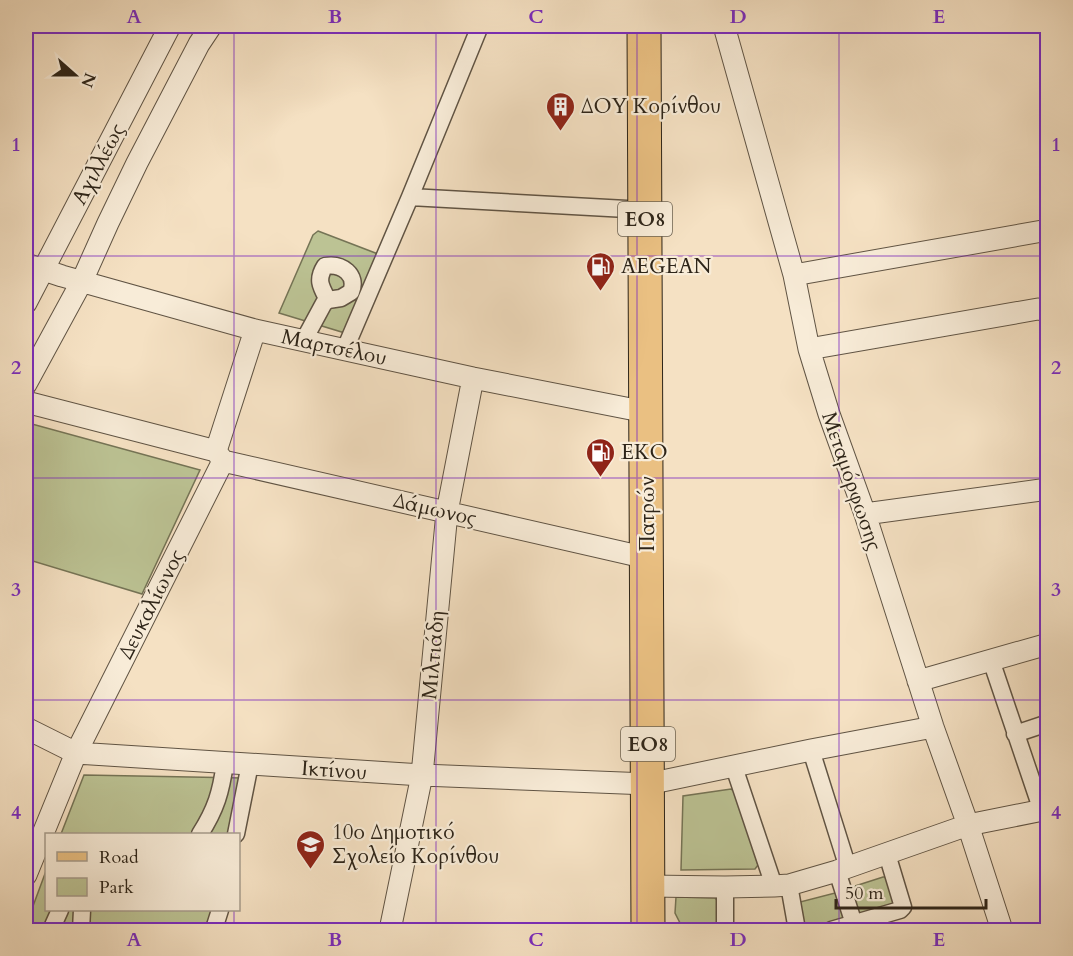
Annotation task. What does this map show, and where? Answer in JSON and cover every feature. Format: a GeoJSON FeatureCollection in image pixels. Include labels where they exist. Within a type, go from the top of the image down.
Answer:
{"type":"FeatureCollection","features":[{"type":"Feature","properties":{"kind":"main road","name":"Πατρών"},"geometry":{"type":"LineString","coordinates":[[644,26],[648,930]]}},
{"type":"Feature","properties":{"kind":"street","name":"Αχιλλέως"},"geometry":{"type":"LineString","coordinates":[[26,303],[34,267],[170,26]]}},
{"type":"Feature","properties":{"kind":"street"},"geometry":{"type":"LineString","coordinates":[[26,384],[82,281],[137,163],[211,26]]}},
{"type":"Feature","properties":{"kind":"street"},"geometry":{"type":"LineString","coordinates":[[345,349],[480,26]]}},
{"type":"Feature","properties":{"kind":"street","name":"Μεταμόρφωσης"},"geometry":{"type":"LineString","coordinates":[[724,26],[794,275],[809,349],[1002,930]]}},
{"type":"Feature","properties":{"kind":"street"},"geometry":{"type":"LineString","coordinates":[[410,197],[645,210]]}},
{"type":"Feature","properties":{"kind":"street"},"geometry":{"type":"LineString","coordinates":[[794,275],[1047,230]]}},
{"type":"Feature","properties":{"kind":"street","name":"Μαρτσέλου"},"geometry":{"type":"LineString","coordinates":[[34,267],[255,330],[473,378],[646,412]]}},
{"type":"Feature","properties":{"kind":"street"},"geometry":{"type":"LineString","coordinates":[[304,340],[324,303],[328,300]]}},
{"type":"Feature","properties":{"kind":"street"},"geometry":{"type":"LineString","coordinates":[[809,349],[1038,309],[1047,311]]}},
{"type":"Feature","properties":{"kind":"street","name":"Δευκαλίωνος"},"geometry":{"type":"LineString","coordinates":[[46,833],[76,753],[219,456],[255,330]]}},
{"type":"Feature","properties":{"kind":"street","name":"Μιλτιάδη"},"geometry":{"type":"LineString","coordinates":[[390,930],[422,775],[447,512],[473,378]]}},
{"type":"Feature","properties":{"kind":"street","name":"Δάμωνος"},"geometry":{"type":"LineString","coordinates":[[26,402],[219,456],[647,558]]}},
{"type":"Feature","properties":{"kind":"street"},"geometry":{"type":"LineString","coordinates":[[865,514],[1047,489]]}},
{"type":"Feature","properties":{"kind":"street"},"geometry":{"type":"LineString","coordinates":[[918,681],[1047,644]]}},
{"type":"Feature","properties":{"kind":"street"},"geometry":{"type":"LineString","coordinates":[[648,886],[781,886],[843,869],[968,825],[1045,810],[1015,734],[991,660]]}},
{"type":"Feature","properties":{"kind":"street"},"geometry":{"type":"LineString","coordinates":[[1015,734],[1047,723]]}},
{"type":"Feature","properties":{"kind":"street","name":"Ικτίνου"},"geometry":{"type":"LineString","coordinates":[[26,728],[76,753],[422,775],[648,784],[933,727]]}},
{"type":"Feature","properties":{"kind":"street"},"geometry":{"type":"LineString","coordinates":[[811,750],[843,869],[854,924]]}},
{"type":"Feature","properties":{"kind":"street"},"geometry":{"type":"LineString","coordinates":[[201,833],[212,815],[222,787],[225,763]]}},
{"type":"Feature","properties":{"kind":"street"},"geometry":{"type":"LineString","coordinates":[[236,833],[250,764]]}},
{"type":"Feature","properties":{"kind":"street"},"geometry":{"type":"LineString","coordinates":[[734,766],[796,930]]}},
{"type":"Feature","properties":{"kind":"street","name":"Δευκαλίωνος"},"geometry":{"type":"LineString","coordinates":[[26,875],[44,838]]}},
{"type":"Feature","properties":{"kind":"street"},"geometry":{"type":"LineString","coordinates":[[831,930],[900,910],[903,907],[887,854]]}},
{"type":"Feature","properties":{"kind":"street"},"geometry":{"type":"LineString","coordinates":[[724,930],[725,887]]}},
{"type":"Feature","properties":{"kind":"street"},"geometry":{"type":"LineString","coordinates":[[51,930],[59,911]]}},
{"type":"Feature","properties":{"kind":"street"},"geometry":{"type":"LineString","coordinates":[[81,930],[82,911]]}},
{"type":"Feature","properties":{"kind":"street"},"geometry":{"type":"LineString","coordinates":[[212,930],[219,911]]}},
{"type":"Feature","properties":{"kind":"green space"},"geometry":{"type":"Polygon","coordinates":[[[318,231],[378,254],[345,333],[279,313],[313,235],[318,231]]]}},
{"type":"Feature","properties":{"kind":"green space"},"geometry":{"type":"Polygon","coordinates":[[[26,424],[200,470],[142,594],[26,559],[26,424]]]}},
{"type":"Feature","properties":{"kind":"green space"},"geometry":{"type":"Polygon","coordinates":[[[84,775],[243,778],[231,833],[61,833],[84,775]]]}},
{"type":"Feature","properties":{"kind":"green space"},"geometry":{"type":"Polygon","coordinates":[[[731,789],[736,792],[758,865],[755,869],[681,870],[683,796],[731,789]]]}},
{"type":"Feature","properties":{"kind":"green space"},"geometry":{"type":"Polygon","coordinates":[[[45,874],[45,911],[214,911],[213,918],[196,930],[26,930],[45,874]]]}},
{"type":"Feature","properties":{"kind":"green space"},"geometry":{"type":"Polygon","coordinates":[[[887,877],[896,903],[858,917],[847,889],[887,877]]]}},
{"type":"Feature","properties":{"kind":"green space"},"geometry":{"type":"Polygon","coordinates":[[[839,894],[848,917],[832,927],[801,930],[800,902],[839,894]]]}},
{"type":"Feature","properties":{"kind":"green space"},"geometry":{"type":"Polygon","coordinates":[[[676,897],[715,898],[720,903],[719,930],[681,930],[675,913],[676,897]]]}},
{"type":"Feature","properties":{"kind":"place","name":"ΔΟΥ Κορίνθου"},"geometry":{"type":"Point","coordinates":[560,132]}},
{"type":"Feature","properties":{"kind":"place","name":"AEGEAN"},"geometry":{"type":"Point","coordinates":[600,292]}},
{"type":"Feature","properties":{"kind":"place","name":"EKO"},"geometry":{"type":"Point","coordinates":[600,478]}},
{"type":"Feature","properties":{"kind":"place","name":"10ο Δημοτικό Σχολείο Κορίνθου"},"geometry":{"type":"Point","coordinates":[311,870]}}]}
